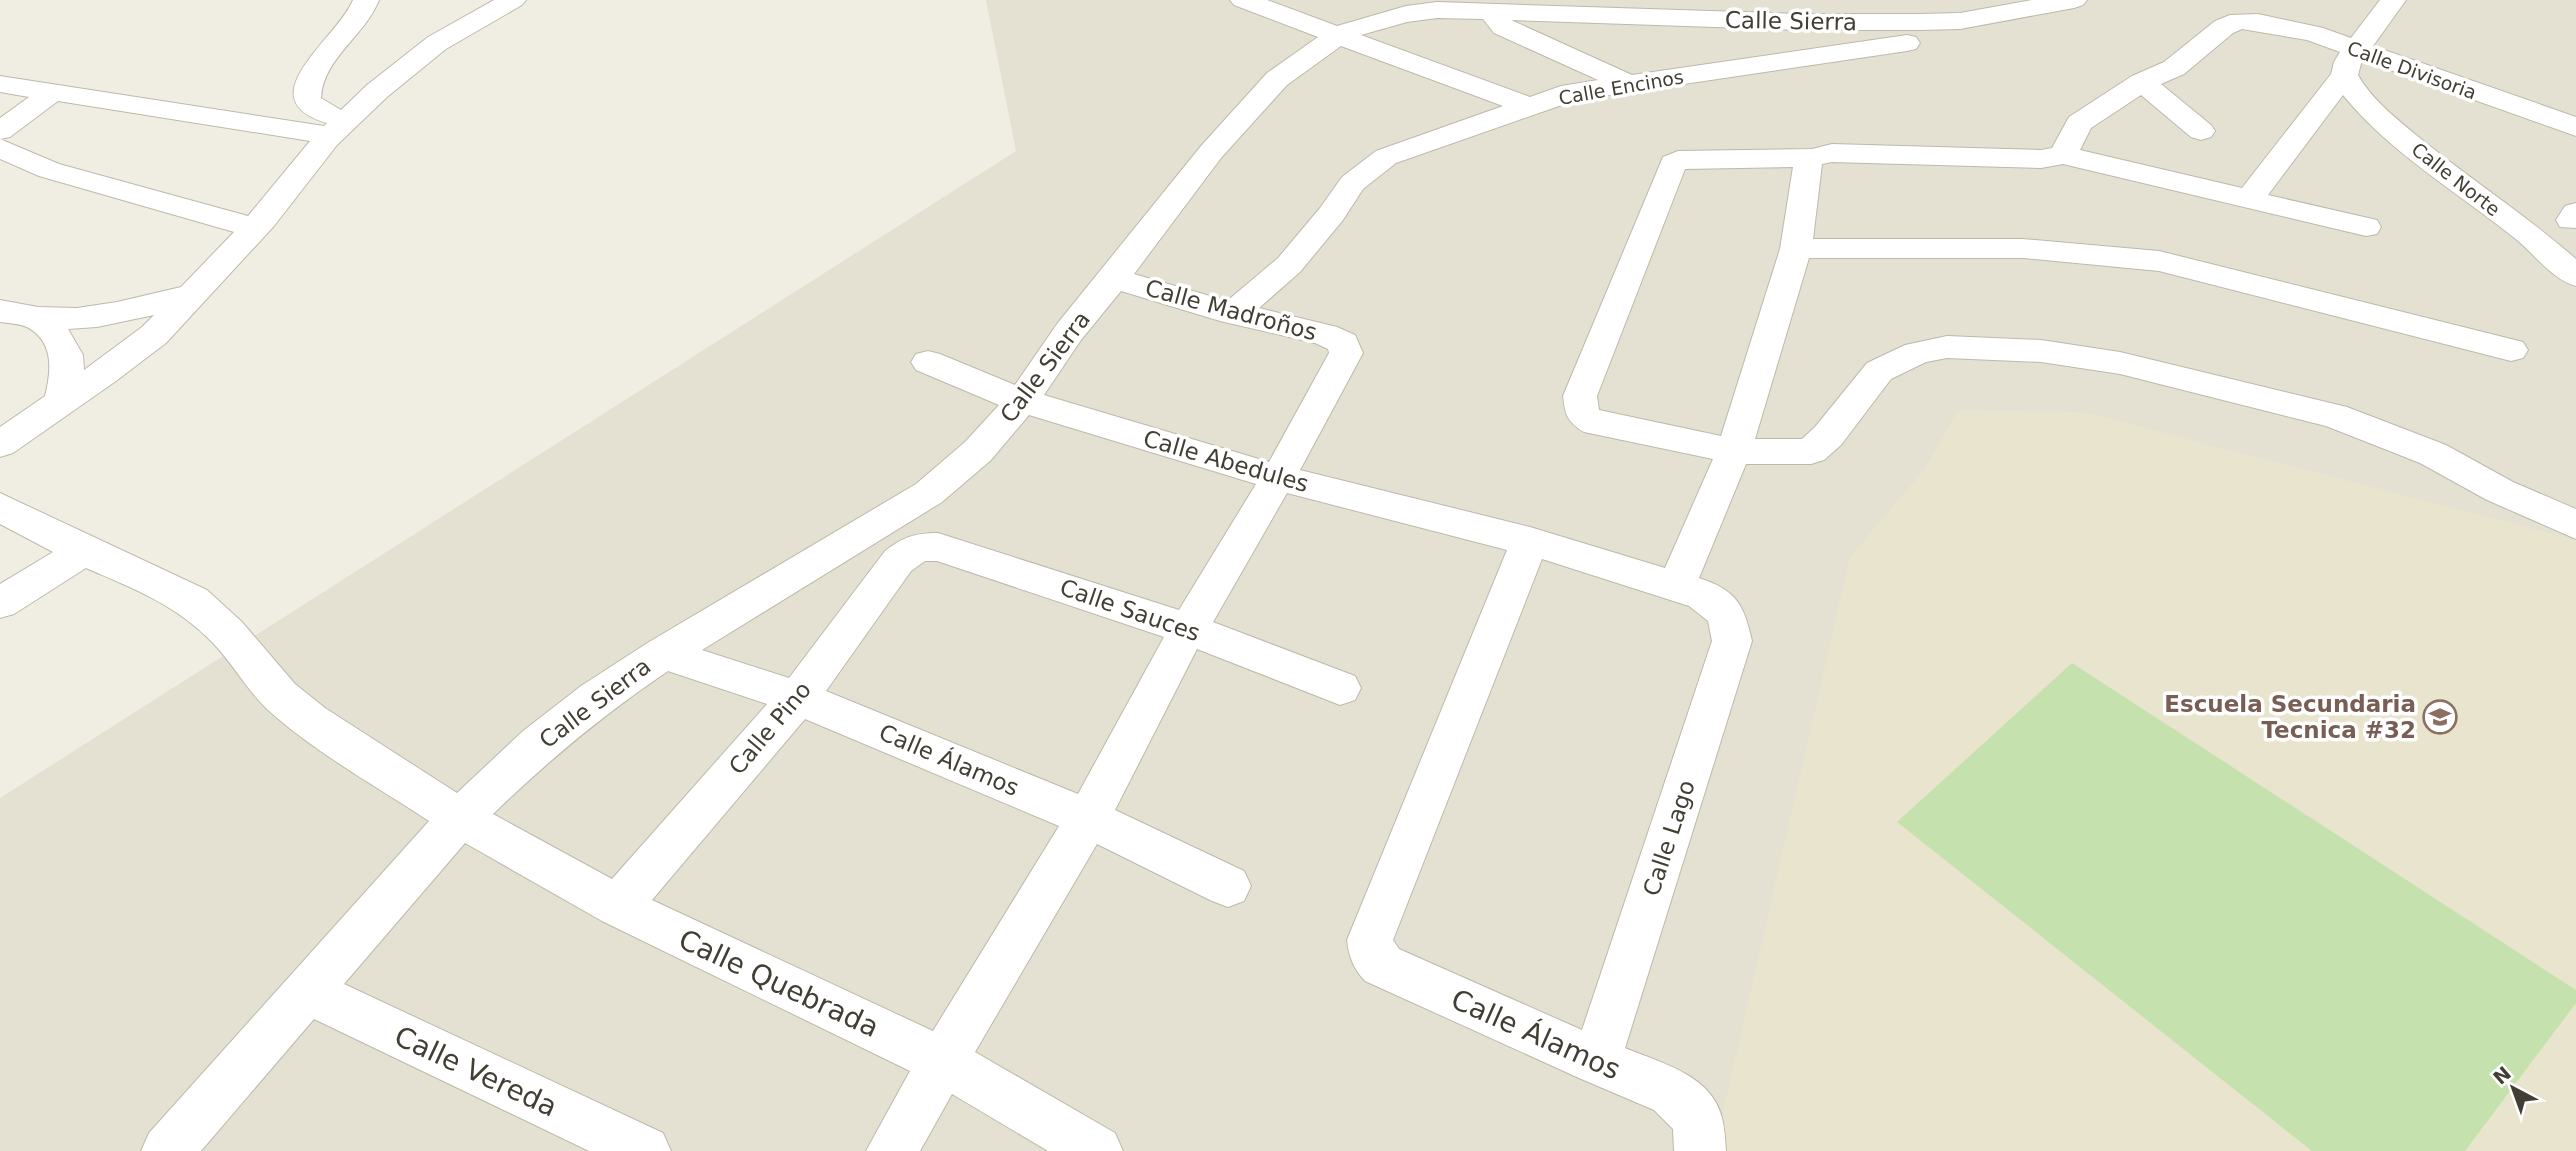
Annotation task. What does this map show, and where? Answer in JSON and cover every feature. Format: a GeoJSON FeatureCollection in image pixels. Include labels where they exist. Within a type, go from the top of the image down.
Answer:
{"type":"FeatureCollection","features":[{"type":"Feature","properties":{"kind":"street"},"geometry":{"type":"LineString","coordinates":[[339,128],[332,116],[307,101],[306,91],[320,62],[359,19],[366,0]]}},
{"type":"Feature","properties":{"kind":"street"},"geometry":{"type":"LineString","coordinates":[[0,444],[134,352],[195,294],[339,128],[418,57],[513,0]]}},
{"type":"Feature","properties":{"kind":"street"},"geometry":{"type":"LineString","coordinates":[[1243,0],[1528,106]]}},
{"type":"Feature","properties":{"kind":"street","name":"Calle Sierra"},"geometry":{"type":"LineString","coordinates":[[167,1151],[460,818],[538,744],[596,698],[663,653],[929,493],[978,451],[1022,401],[1069,332],[1260,94],[1284,73],[1337,36],[1425,5],[1496,6],[1785,22],[1920,23],[1960,21],[2074,0]]}},
{"type":"Feature","properties":{"kind":"street"},"geometry":{"type":"LineString","coordinates":[[2249,199],[2393,0]]}},
{"type":"Feature","properties":{"kind":"street"},"geometry":{"type":"LineString","coordinates":[[1496,6],[1503,27],[1631,84]]}},
{"type":"Feature","properties":{"kind":"street","name":"Calle Encinos"},"geometry":{"type":"LineString","coordinates":[[1232,314],[1289,265],[1332,214],[1352,183],[1385,157],[1571,92],[1892,43],[1944,41],[2002,31],[2026,24],[2031,9]]}},
{"type":"Feature","properties":{"kind":"street","name":"Calle Divisoria"},"geometry":{"type":"LineString","coordinates":[[2143,82],[2174,68],[2224,27],[2247,20],[2314,34],[2350,62],[2576,127]]}},
{"type":"Feature","properties":{"kind":"street","name":"Calle Norte"},"geometry":{"type":"LineString","coordinates":[[2350,62],[2351,88],[2384,120],[2463,187],[2528,234],[2576,276]]}},
{"type":"Feature","properties":{"kind":"street"},"geometry":{"type":"LineString","coordinates":[[2063,155],[2078,123],[2143,82],[2201,131]]}},
{"type":"Feature","properties":{"kind":"street"},"geometry":{"type":"LineString","coordinates":[[0,84],[339,128]]}},
{"type":"Feature","properties":{"kind":"street"},"geometry":{"type":"LineString","coordinates":[[0,131],[53,92]]}},
{"type":"Feature","properties":{"kind":"street"},"geometry":{"type":"LineString","coordinates":[[0,148],[49,170],[255,228]]}},
{"type":"Feature","properties":{"kind":"street"},"geometry":{"type":"LineString","coordinates":[[2366,227],[2063,155],[2041,159],[1832,153],[1812,158],[1685,159],[1673,163],[1580,396],[1583,416],[1596,424],[1734,451],[1811,451],[1828,436],[1879,371],[1917,353],[1947,347],[2041,351],[2120,363],[2335,416],[2433,454],[2500,491],[2576,525]]}},
{"type":"Feature","properties":{"kind":"street"},"geometry":{"type":"LineString","coordinates":[[1676,586],[1734,451],[1796,249],[1808,163],[1812,158]]}},
{"type":"Feature","properties":{"kind":"street"},"geometry":{"type":"LineString","coordinates":[[1796,249],[2022,246],[2101,252],[2159,261],[2511,350]]}},
{"type":"Feature","properties":{"kind":"street","name":"Calle Madroños"},"geometry":{"type":"LineString","coordinates":[[1114,278],[1232,314],[1325,335],[1345,346],[1346,353],[1331,384],[1278,478]]}},
{"type":"Feature","properties":{"kind":"street"},"geometry":{"type":"LineString","coordinates":[[0,311],[37,318],[76,318],[126,312],[195,294]]}},
{"type":"Feature","properties":{"kind":"street"},"geometry":{"type":"LineString","coordinates":[[37,318],[61,340],[70,365],[61,402]]}},
{"type":"Feature","properties":{"kind":"street","name":"Calle Abedules"},"geometry":{"type":"LineString","coordinates":[[928,362],[1022,401],[1278,478],[1530,541],[1676,586],[1703,595],[1727,613]]}},
{"type":"Feature","properties":{"kind":"street"},"geometry":{"type":"LineString","coordinates":[[892,1151],[1088,818],[1188,629],[1278,478]]}},
{"type":"Feature","properties":{"kind":"street","name":"Calle Quebrada"},"geometry":{"type":"LineString","coordinates":[[0,507],[84,551],[163,585],[192,601],[228,633],[280,696],[310,720],[460,818],[618,906],[943,1061],[1097,1151]]}},
{"type":"Feature","properties":{"kind":"street","name":"Calle Álamos"},"geometry":{"type":"LineString","coordinates":[[1530,541],[1370,940],[1372,955],[1382,965],[1672,1092],[1698,1134]]}},
{"type":"Feature","properties":{"kind":"street","name":"Calle Sauces"},"geometry":{"type":"LineString","coordinates":[[917,547],[938,547],[1188,629],[1340,688]]}},
{"type":"Feature","properties":{"kind":"street","name":"Calle Pino"},"geometry":{"type":"LineString","coordinates":[[618,906],[798,698],[898,561],[917,547]]}},
{"type":"Feature","properties":{"kind":"street"},"geometry":{"type":"LineString","coordinates":[[0,603],[84,551]]}},
{"type":"Feature","properties":{"kind":"street","name":"Calle Lago"},"geometry":{"type":"LineString","coordinates":[[1596,1061],[1732,641],[1727,613]]}},
{"type":"Feature","properties":{"kind":"street","name":"Calle Álamos"},"geometry":{"type":"LineString","coordinates":[[663,653],[798,698],[1088,818],[1228,886]]}},
{"type":"Feature","properties":{"kind":"street","name":"Calle Vereda"},"geometry":{"type":"LineString","coordinates":[[307,991],[645,1151]]}},
{"type":"Feature","properties":{"kind":"shaded area"},"geometry":{"type":"Polygon","coordinates":[[[986,0],[2576,0],[2576,1151],[0,1151],[0,798],[1016,151],[986,0]]]}},
{"type":"Feature","properties":{"kind":"shaded area"},"geometry":{"type":"Polygon","coordinates":[[[1958,410],[2084,412],[2576,540],[2576,1151],[1714,1151],[1850,557],[1924,470],[1958,410]]]}},
{"type":"Feature","properties":{"kind":"green space"},"geometry":{"type":"Polygon","coordinates":[[[2072,663],[2576,990],[2576,1003],[2465,1151],[2312,1151],[1897,822],[2072,663]]]}},
{"type":"Feature","properties":{"kind":"place","name":"Escuela Secundaria Tecnica #32"},"geometry":{"type":"Point","coordinates":[2440,717]}}]}
